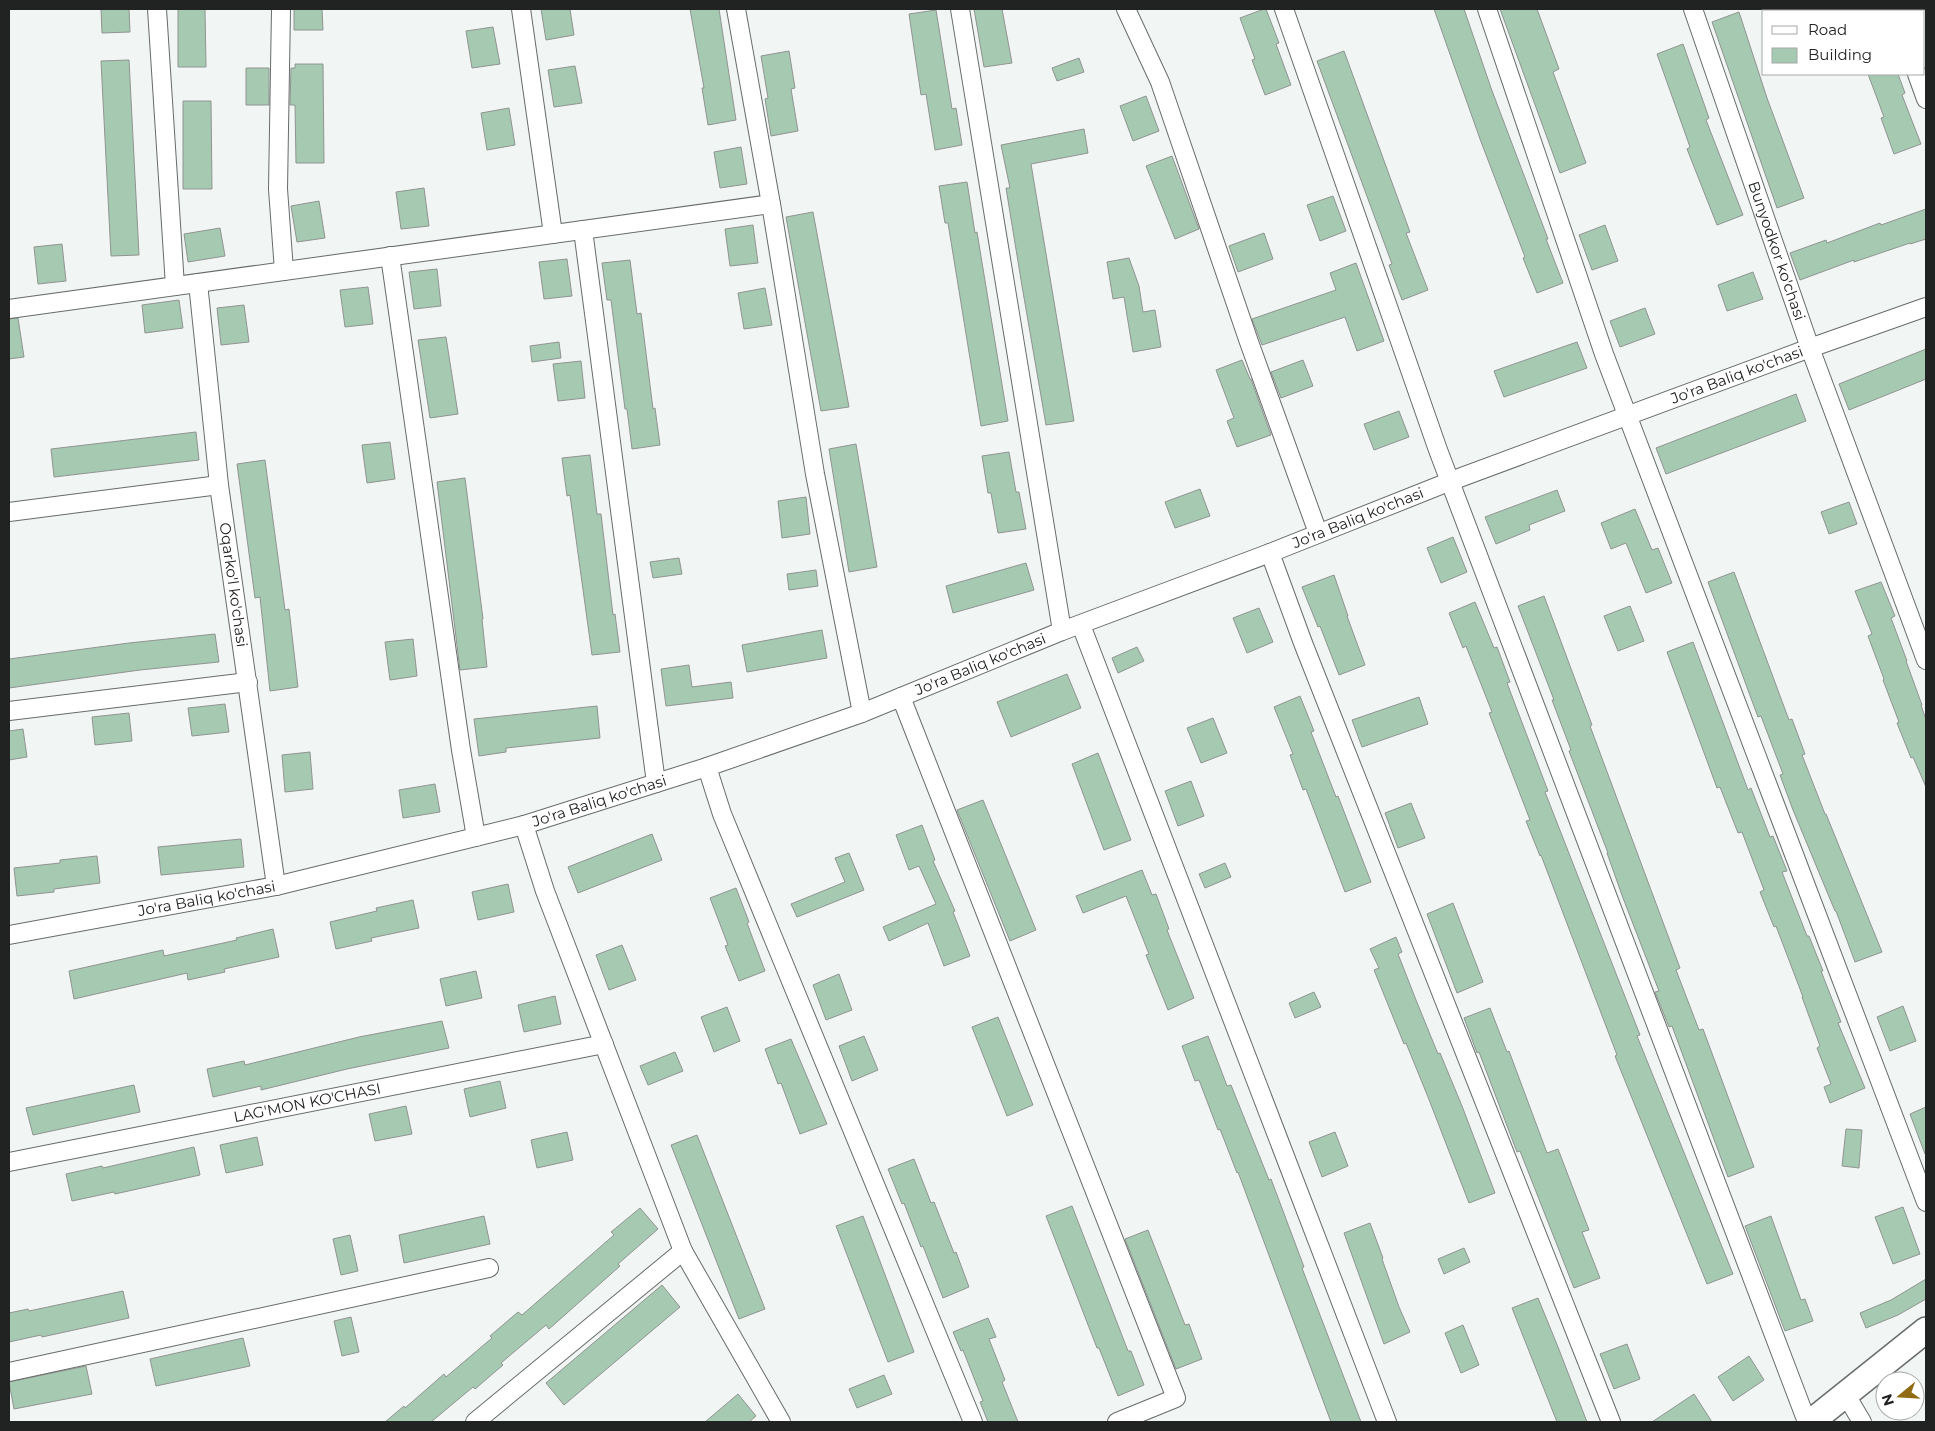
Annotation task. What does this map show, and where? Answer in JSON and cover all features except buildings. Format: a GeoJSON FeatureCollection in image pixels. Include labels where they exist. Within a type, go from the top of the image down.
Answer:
{"type":"FeatureCollection","features":[{"type":"Feature","properties":{"kind":"street"},"geometry":{"type":"LineString","coordinates":[[157,9],[175,286]]}},
{"type":"Feature","properties":{"kind":"street"},"geometry":{"type":"LineString","coordinates":[[281,9],[278,189],[284,271]]}},
{"type":"Feature","properties":{"kind":"street"},"geometry":{"type":"LineString","coordinates":[[521,9],[553,234]]}},
{"type":"Feature","properties":{"kind":"street"},"geometry":{"type":"LineString","coordinates":[[736,9],[771,204],[815,474],[862,713]]}},
{"type":"Feature","properties":{"kind":"street"},"geometry":{"type":"LineString","coordinates":[[960,9],[1062,631]]}},
{"type":"Feature","properties":{"kind":"street"},"geometry":{"type":"LineString","coordinates":[[1126,9],[1160,82],[1249,342],[1318,533]]}},
{"type":"Feature","properties":{"kind":"street"},"geometry":{"type":"LineString","coordinates":[[1284,9],[1435,441],[1809,1422],[1846,1395],[1926,1330]]}},
{"type":"Feature","properties":{"kind":"street"},"geometry":{"type":"LineString","coordinates":[[1487,9],[1601,345],[1926,1202]]}},
{"type":"Feature","properties":{"kind":"street","name":"Bunyodkor ko'chasi"},"geometry":{"type":"LineString","coordinates":[[1693,9],[1810,348],[1926,660]]}},
{"type":"Feature","properties":{"kind":"street"},"geometry":{"type":"LineString","coordinates":[[1917,75],[1926,99]]}},
{"type":"Feature","properties":{"kind":"street"},"geometry":{"type":"LineString","coordinates":[[9,309],[771,204]]}},
{"type":"Feature","properties":{"kind":"street"},"geometry":{"type":"LineString","coordinates":[[583,230],[656,783]]}},
{"type":"Feature","properties":{"kind":"street"},"geometry":{"type":"LineString","coordinates":[[390,256],[461,750],[476,837]]}},
{"type":"Feature","properties":{"kind":"street","name":"Oqarko'l ko'chasi"},"geometry":{"type":"LineString","coordinates":[[198,283],[219,485],[276,886]]}},
{"type":"Feature","properties":{"kind":"street","name":"Jo'ra Baliq ko'chasi"},"geometry":{"type":"LineString","coordinates":[[9,935],[276,886],[524,825],[707,767],[862,713],[1062,631],[1451,481],[1926,307]]}},
{"type":"Feature","properties":{"kind":"street"},"geometry":{"type":"LineString","coordinates":[[9,512],[219,485]]}},
{"type":"Feature","properties":{"kind":"street"},"geometry":{"type":"LineString","coordinates":[[1270,552],[1307,652],[1611,1422]]}},
{"type":"Feature","properties":{"kind":"street"},"geometry":{"type":"LineString","coordinates":[[1081,625],[1387,1422]]}},
{"type":"Feature","properties":{"kind":"street"},"geometry":{"type":"LineString","coordinates":[[9,711],[248,682]]}},
{"type":"Feature","properties":{"kind":"street"},"geometry":{"type":"LineString","coordinates":[[901,697],[1176,1398],[1117,1422]]}},
{"type":"Feature","properties":{"kind":"street"},"geometry":{"type":"LineString","coordinates":[[707,767],[722,814],[973,1422]]}},
{"type":"Feature","properties":{"kind":"street"},"geometry":{"type":"LineString","coordinates":[[524,825],[545,891],[683,1251],[781,1422]]}},
{"type":"Feature","properties":{"kind":"street","name":"LAG'MON KO'CHASI"},"geometry":{"type":"LineString","coordinates":[[9,1162],[604,1044]]}},
{"type":"Feature","properties":{"kind":"street"},"geometry":{"type":"LineString","coordinates":[[475,1422],[683,1251]]}},
{"type":"Feature","properties":{"kind":"street"},"geometry":{"type":"LineString","coordinates":[[9,1372],[489,1268]]}},
{"type":"Feature","properties":{"kind":"street"},"geometry":{"type":"LineString","coordinates":[[1846,1395],[1862,1422]]}}]}
